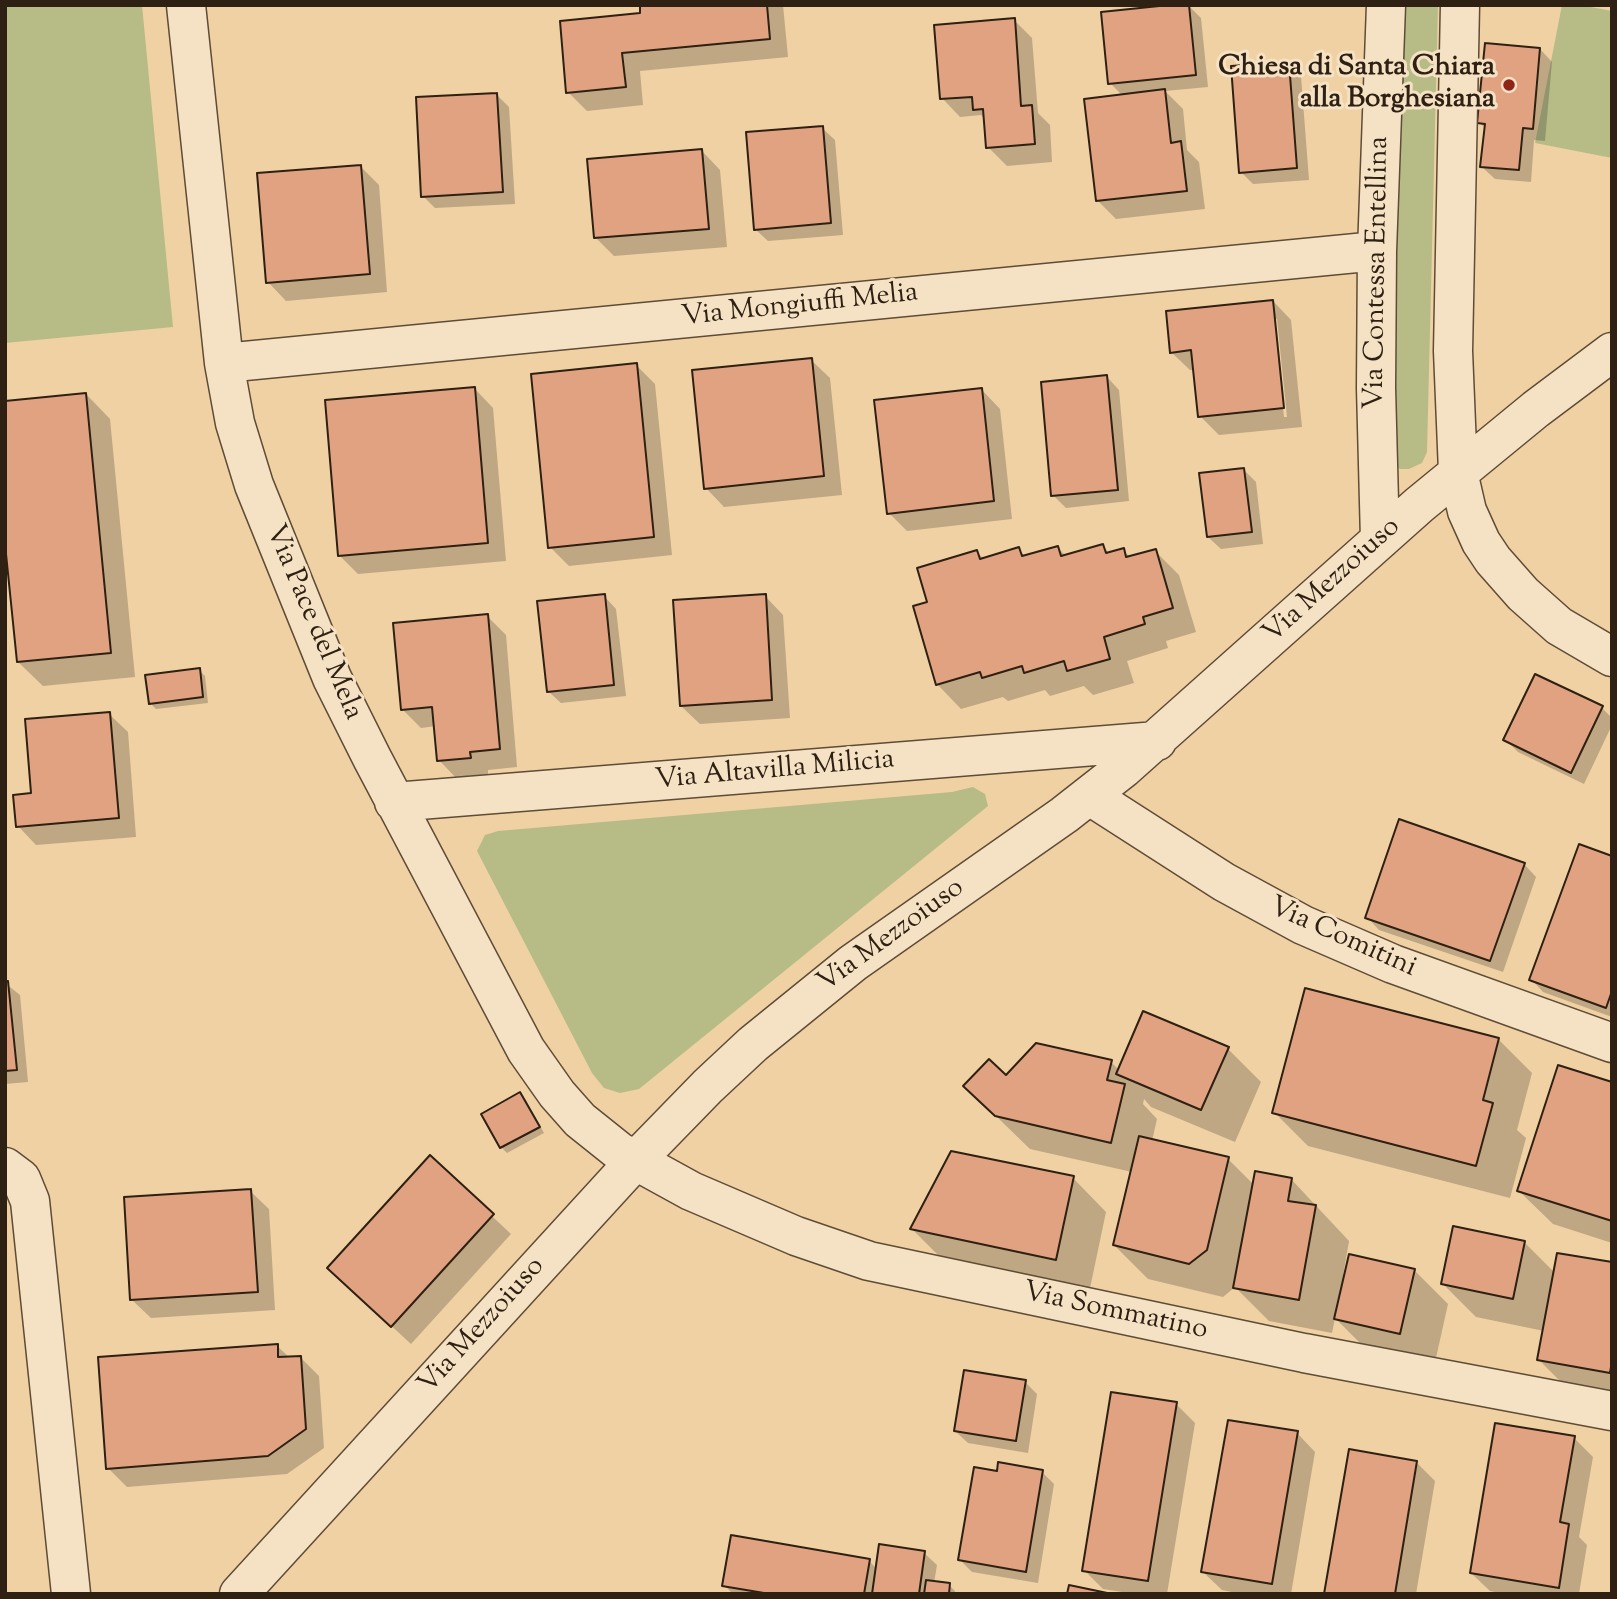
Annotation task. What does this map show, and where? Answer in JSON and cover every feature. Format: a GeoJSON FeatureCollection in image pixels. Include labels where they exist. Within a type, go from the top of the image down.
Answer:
{"type":"FeatureCollection","features":[{"type":"Feature","properties":{"kind":"street","name":"Via Pace del Mela"},"geometry":{"type":"LineString","coordinates":[[186,5],[224,363],[235,423],[254,485],[332,678],[394,802],[537,1066],[580,1120],[605,1142],[635,1161]]}},
{"type":"Feature","properties":{"kind":"street","name":"Via Contessa Entellina"},"geometry":{"type":"LineString","coordinates":[[1380,540],[1376,388],[1377,251],[1386,5]]}},
{"type":"Feature","properties":{"kind":"street"},"geometry":{"type":"LineString","coordinates":[[1460,5],[1453,351],[1458,472],[1467,511],[1481,542],[1507,577],[1541,612],[1559,626],[1612,657]]}},
{"type":"Feature","properties":{"kind":"street","name":"Via Mongiuffi Melia"},"geometry":{"type":"LineString","coordinates":[[224,363],[1377,251]]}},
{"type":"Feature","properties":{"kind":"street","name":"Via Mezzoiuso"},"geometry":{"type":"LineString","coordinates":[[239,1594],[635,1161],[715,1079],[813,994],[878,944],[1090,796],[1157,741],[1458,472],[1612,352]]}},
{"type":"Feature","properties":{"kind":"street","name":"Via Altavilla Milicia"},"geometry":{"type":"LineString","coordinates":[[394,802],[1157,741]]}},
{"type":"Feature","properties":{"kind":"street","name":"Via Comitini"},"geometry":{"type":"LineString","coordinates":[[1090,796],[1224,882],[1303,925],[1393,964],[1612,1043]]}},
{"type":"Feature","properties":{"kind":"street","name":"Via Sommatino"},"geometry":{"type":"LineString","coordinates":[[635,1161],[741,1214],[823,1247],[869,1261],[1304,1353],[1612,1411]]}},
{"type":"Feature","properties":{"kind":"street"},"geometry":{"type":"LineString","coordinates":[[5,1167],[20,1179],[30,1201],[71,1594]]}},
{"type":"Feature","properties":{"kind":"green space"},"geometry":{"type":"Polygon","coordinates":[[[5,5],[142,5],[173,327],[5,343],[5,5]]]}},
{"type":"Feature","properties":{"kind":"green space"},"geometry":{"type":"Polygon","coordinates":[[[1401,5],[1438,5],[1427,452],[1422,463],[1409,469],[1400,469],[1392,464],[1388,425],[1401,5]]]}},
{"type":"Feature","properties":{"kind":"green space"},"geometry":{"type":"Polygon","coordinates":[[[1562,5],[1580,5],[1612,11],[1612,158],[1535,143],[1562,5]]]}},
{"type":"Feature","properties":{"kind":"green space"},"geometry":{"type":"Polygon","coordinates":[[[973,787],[985,794],[988,806],[639,1089],[620,1093],[604,1088],[592,1073],[477,851],[485,835],[498,831],[952,792],[973,787]]]}},
{"type":"Feature","properties":{"kind":"building"},"geometry":{"type":"Polygon","coordinates":[[[640,5],[767,5],[770,39],[622,53],[626,87],[566,93],[560,21],[640,13],[640,5]]]}},
{"type":"Feature","properties":{"kind":"building"},"geometry":{"type":"Polygon","coordinates":[[[1189,5],[1196,75],[1108,84],[1101,12],[1189,5]]]}},
{"type":"Feature","properties":{"kind":"building"},"geometry":{"type":"Polygon","coordinates":[[[1015,18],[1021,106],[1032,105],[1035,144],[986,148],[983,109],[973,110],[972,97],[940,99],[934,25],[1015,18]]]}},
{"type":"Feature","properties":{"kind":"building","name":"Chiesa di Santa Chiara alla Borghesiana"},"geometry":{"type":"Polygon","coordinates":[[[1485,43],[1540,48],[1533,129],[1523,128],[1519,170],[1480,167],[1485,124],[1477,123],[1485,43]]]}},
{"type":"Feature","properties":{"kind":"building"},"geometry":{"type":"Polygon","coordinates":[[[1289,62],[1297,168],[1239,173],[1231,66],[1289,62]]]}},
{"type":"Feature","properties":{"kind":"building"},"geometry":{"type":"Polygon","coordinates":[[[1165,89],[1171,143],[1181,141],[1187,191],[1096,201],[1084,99],[1165,89]]]}},
{"type":"Feature","properties":{"kind":"building"},"geometry":{"type":"Polygon","coordinates":[[[497,93],[503,192],[421,197],[416,97],[497,93]]]}},
{"type":"Feature","properties":{"kind":"building"},"geometry":{"type":"Polygon","coordinates":[[[823,126],[831,223],[754,230],[746,132],[823,126]]]}},
{"type":"Feature","properties":{"kind":"building"},"geometry":{"type":"Polygon","coordinates":[[[702,149],[709,229],[594,238],[587,159],[702,149]]]}},
{"type":"Feature","properties":{"kind":"building"},"geometry":{"type":"Polygon","coordinates":[[[361,165],[370,274],[266,283],[257,173],[361,165]]]}},
{"type":"Feature","properties":{"kind":"building"},"geometry":{"type":"Polygon","coordinates":[[[1273,300],[1284,408],[1198,417],[1191,350],[1170,353],[1166,311],[1273,300]]]}},
{"type":"Feature","properties":{"kind":"building"},"geometry":{"type":"Polygon","coordinates":[[[812,358],[824,476],[704,489],[692,370],[812,358]]]}},
{"type":"Feature","properties":{"kind":"building"},"geometry":{"type":"Polygon","coordinates":[[[637,363],[654,537],[548,548],[531,374],[637,363]]]}},
{"type":"Feature","properties":{"kind":"building"},"geometry":{"type":"Polygon","coordinates":[[[1107,375],[1118,490],[1051,496],[1041,382],[1107,375]]]}},
{"type":"Feature","properties":{"kind":"building"},"geometry":{"type":"Polygon","coordinates":[[[475,387],[488,543],[338,556],[325,400],[475,387]]]}},
{"type":"Feature","properties":{"kind":"building"},"geometry":{"type":"Polygon","coordinates":[[[982,388],[994,501],[887,514],[874,400],[982,388]]]}},
{"type":"Feature","properties":{"kind":"building"},"geometry":{"type":"Polygon","coordinates":[[[86,393],[111,653],[17,662],[5,544],[5,401],[86,393]]]}},
{"type":"Feature","properties":{"kind":"building"},"geometry":{"type":"Polygon","coordinates":[[[1244,468],[1252,532],[1207,537],[1199,473],[1244,468]]]}},
{"type":"Feature","properties":{"kind":"building"},"geometry":{"type":"Polygon","coordinates":[[[1103,544],[1106,553],[1124,548],[1126,557],[1156,549],[1173,608],[1143,617],[1145,624],[1104,637],[1110,659],[1067,671],[1064,661],[1024,673],[1022,666],[982,678],[980,672],[936,685],[913,606],[927,602],[917,568],[977,550],[980,559],[1019,547],[1022,556],[1058,546],[1061,556],[1103,544]]]}},
{"type":"Feature","properties":{"kind":"building"},"geometry":{"type":"Polygon","coordinates":[[[605,594],[614,685],[547,692],[537,601],[605,594]]]}},
{"type":"Feature","properties":{"kind":"building"},"geometry":{"type":"Polygon","coordinates":[[[766,594],[772,700],[680,706],[673,600],[766,594]]]}},
{"type":"Feature","properties":{"kind":"building"},"geometry":{"type":"Polygon","coordinates":[[[488,614],[500,749],[470,752],[471,758],[437,761],[432,707],[401,710],[393,623],[488,614]]]}},
{"type":"Feature","properties":{"kind":"building"},"geometry":{"type":"Polygon","coordinates":[[[200,668],[203,697],[149,704],[145,675],[200,668]]]}},
{"type":"Feature","properties":{"kind":"building"},"geometry":{"type":"Polygon","coordinates":[[[1535,674],[1603,706],[1571,773],[1503,740],[1535,674]]]}},
{"type":"Feature","properties":{"kind":"building"},"geometry":{"type":"Polygon","coordinates":[[[110,712],[119,818],[16,827],[13,795],[31,793],[25,719],[110,712]]]}},
{"type":"Feature","properties":{"kind":"building"},"geometry":{"type":"Polygon","coordinates":[[[1399,819],[1525,863],[1490,961],[1365,918],[1399,819]]]}},
{"type":"Feature","properties":{"kind":"building"},"geometry":{"type":"Polygon","coordinates":[[[1579,844],[1612,856],[1612,991],[1606,1008],[1529,980],[1579,844]]]}},
{"type":"Feature","properties":{"kind":"building"},"geometry":{"type":"Polygon","coordinates":[[[8,981],[17,1070],[5,1071],[5,982],[8,981]]]}},
{"type":"Feature","properties":{"kind":"building"},"geometry":{"type":"Polygon","coordinates":[[[1305,988],[1499,1038],[1483,1100],[1493,1103],[1476,1166],[1272,1113],[1305,988]]]}},
{"type":"Feature","properties":{"kind":"building"},"geometry":{"type":"Polygon","coordinates":[[[1143,1011],[1229,1047],[1201,1110],[1116,1074],[1143,1011]]]}},
{"type":"Feature","properties":{"kind":"building"},"geometry":{"type":"Polygon","coordinates":[[[1036,1043],[1112,1060],[1107,1080],[1125,1084],[1111,1143],[995,1116],[963,1086],[989,1059],[1006,1075],[1036,1043]]]}},
{"type":"Feature","properties":{"kind":"building"},"geometry":{"type":"Polygon","coordinates":[[[1558,1065],[1612,1082],[1612,1221],[1517,1191],[1558,1065]]]}},
{"type":"Feature","properties":{"kind":"building"},"geometry":{"type":"Polygon","coordinates":[[[520,1092],[540,1127],[500,1148],[481,1114],[520,1092]]]}},
{"type":"Feature","properties":{"kind":"building"},"geometry":{"type":"Polygon","coordinates":[[[1139,1136],[1229,1157],[1207,1250],[1189,1264],[1113,1245],[1139,1136]]]}},
{"type":"Feature","properties":{"kind":"building"},"geometry":{"type":"Polygon","coordinates":[[[951,1151],[1074,1176],[1056,1260],[910,1229],[951,1151]]]}},
{"type":"Feature","properties":{"kind":"building"},"geometry":{"type":"Polygon","coordinates":[[[430,1155],[494,1214],[391,1327],[327,1268],[430,1155]]]}},
{"type":"Feature","properties":{"kind":"building"},"geometry":{"type":"Polygon","coordinates":[[[1255,1171],[1292,1178],[1288,1201],[1316,1205],[1299,1300],[1233,1288],[1255,1171]]]}},
{"type":"Feature","properties":{"kind":"building"},"geometry":{"type":"Polygon","coordinates":[[[251,1189],[258,1292],[130,1300],[124,1197],[251,1189]]]}},
{"type":"Feature","properties":{"kind":"building"},"geometry":{"type":"Polygon","coordinates":[[[1453,1226],[1525,1241],[1513,1299],[1441,1284],[1453,1226]]]}},
{"type":"Feature","properties":{"kind":"building"},"geometry":{"type":"Polygon","coordinates":[[[1557,1253],[1612,1262],[1610,1373],[1537,1360],[1557,1253]]]}},
{"type":"Feature","properties":{"kind":"building"},"geometry":{"type":"Polygon","coordinates":[[[1349,1254],[1415,1269],[1400,1334],[1334,1319],[1349,1254]]]}},
{"type":"Feature","properties":{"kind":"building"},"geometry":{"type":"Polygon","coordinates":[[[278,1344],[278,1357],[301,1356],[306,1429],[268,1456],[106,1469],[98,1357],[278,1344]]]}},
{"type":"Feature","properties":{"kind":"building"},"geometry":{"type":"Polygon","coordinates":[[[964,1370],[1026,1380],[1016,1441],[954,1431],[964,1370]]]}},
{"type":"Feature","properties":{"kind":"building"},"geometry":{"type":"Polygon","coordinates":[[[1111,1392],[1177,1402],[1148,1581],[1082,1571],[1111,1392]]]}},
{"type":"Feature","properties":{"kind":"building"},"geometry":{"type":"Polygon","coordinates":[[[1228,1420],[1298,1431],[1272,1584],[1201,1572],[1228,1420]]]}},
{"type":"Feature","properties":{"kind":"building"},"geometry":{"type":"Polygon","coordinates":[[[1495,1423],[1575,1436],[1560,1522],[1569,1524],[1559,1588],[1470,1573],[1495,1423]]]}},
{"type":"Feature","properties":{"kind":"building"},"geometry":{"type":"Polygon","coordinates":[[[1349,1449],[1417,1461],[1395,1594],[1324,1594],[1349,1449]]]}},
{"type":"Feature","properties":{"kind":"building"},"geometry":{"type":"Polygon","coordinates":[[[998,1462],[1043,1470],[1026,1572],[958,1560],[974,1467],[997,1471],[998,1462]]]}},
{"type":"Feature","properties":{"kind":"building"},"geometry":{"type":"Polygon","coordinates":[[[731,1535],[870,1559],[864,1594],[770,1594],[722,1586],[731,1535]]]}},
{"type":"Feature","properties":{"kind":"building"},"geometry":{"type":"Polygon","coordinates":[[[879,1544],[925,1551],[919,1594],[872,1594],[879,1544]]]}},
{"type":"Feature","properties":{"kind":"building"},"geometry":{"type":"Polygon","coordinates":[[[926,1580],[950,1583],[949,1594],[924,1594],[926,1580]]]}},
{"type":"Feature","properties":{"kind":"building"},"geometry":{"type":"Polygon","coordinates":[[[1069,1585],[1112,1594],[1067,1594],[1069,1585]]]}},
{"type":"Feature","properties":{"kind":"place","name":"Chiesa di Santa Chiara alla Borghesiana"},"geometry":{"type":"Point","coordinates":[1509,85]}}]}
